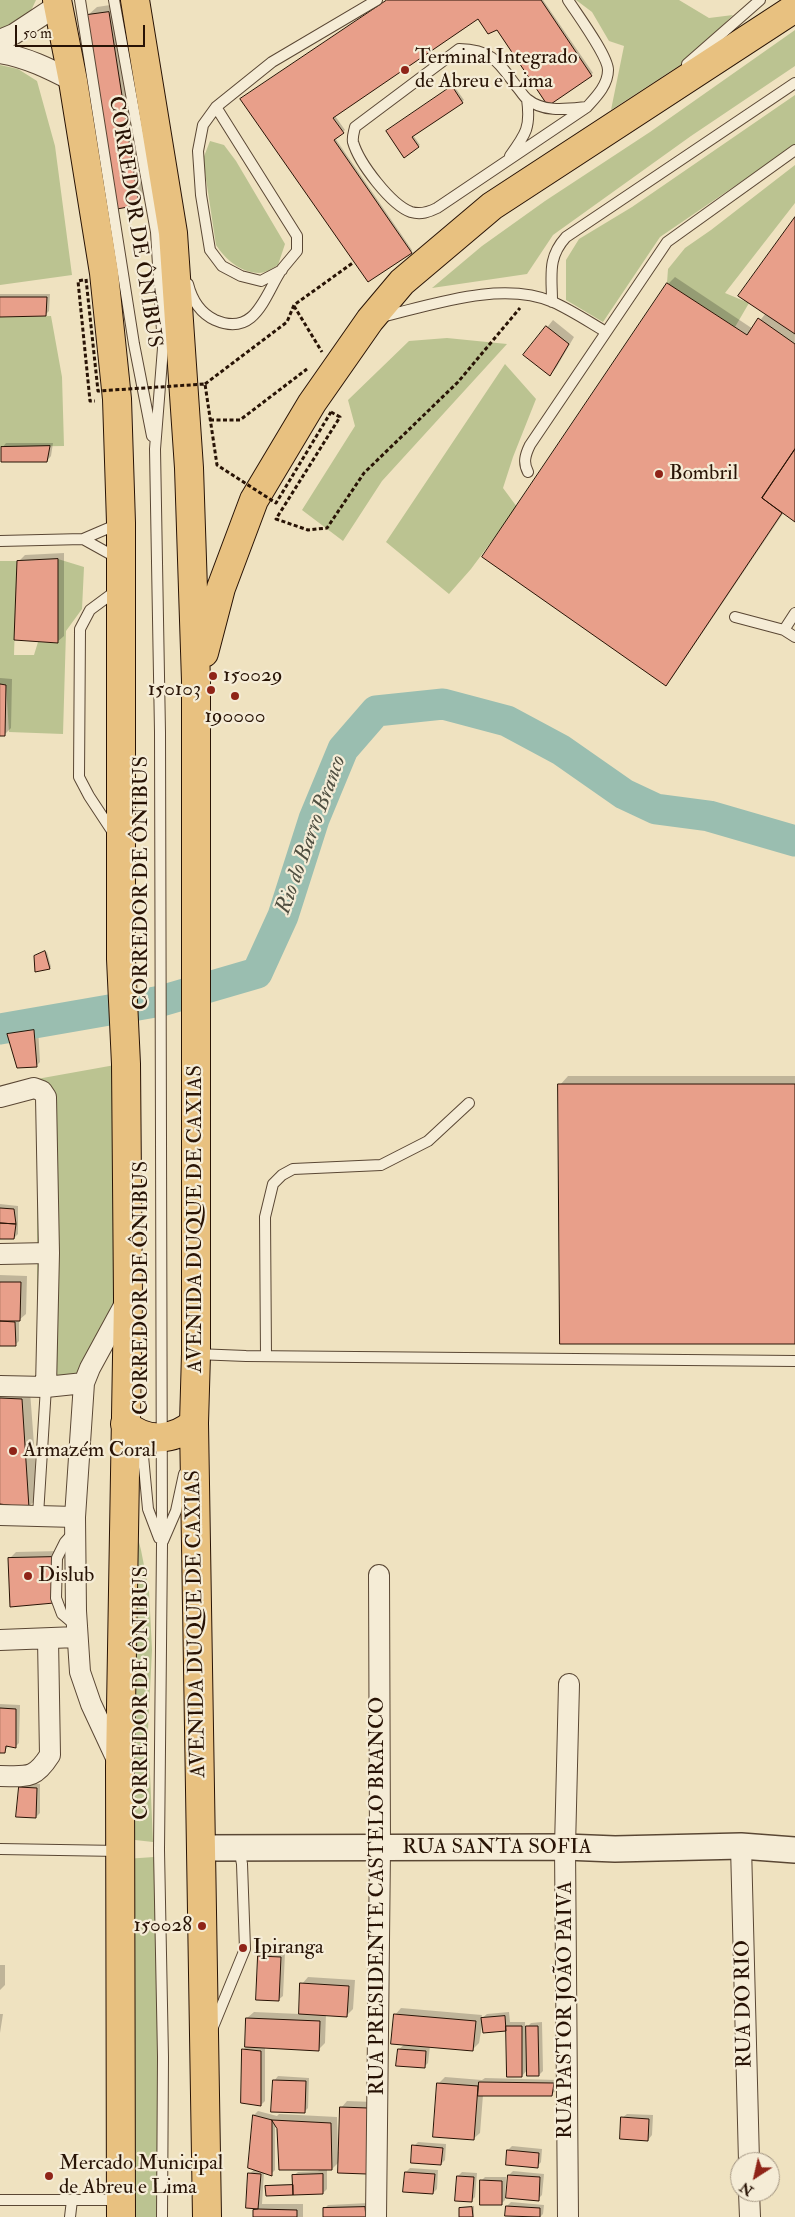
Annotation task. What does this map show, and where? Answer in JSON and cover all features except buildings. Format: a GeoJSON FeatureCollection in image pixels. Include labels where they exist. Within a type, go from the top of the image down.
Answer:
{"type":"FeatureCollection","features":[{"type":"Feature","properties":{"kind":"highway"},"geometry":{"type":"LineString","coordinates":[[135,0],[172,233],[189,468],[196,681]]}},
{"type":"Feature","properties":{"kind":"highway"},"geometry":{"type":"LineString","coordinates":[[65,2],[73,81],[104,273],[117,398],[121,523],[121,959],[126,1064],[128,1299],[142,1430],[120,1766],[121,2209]]}},
{"type":"Feature","properties":{"kind":"highway"},"geometry":{"type":"LineString","coordinates":[[196,681],[221,588],[254,500],[312,403],[370,320],[402,282],[492,206],[619,125],[795,8]]}},
{"type":"Feature","properties":{"kind":"highway","name":"AVENIDA DUQUE DE CAXIAS"},"geometry":{"type":"LineString","coordinates":[[196,681],[197,1031],[194,1423],[207,2217]]}},
{"type":"Feature","properties":{"kind":"highway"},"geometry":{"type":"LineString","coordinates":[[142,1430],[177,1436],[194,1423]]}},
{"type":"Feature","properties":{"kind":"street"},"geometry":{"type":"LineString","coordinates":[[0,40],[14,34],[65,2]]}},
{"type":"Feature","properties":{"kind":"street"},"geometry":{"type":"LineString","coordinates":[[0,53],[14,55],[37,63],[73,81]]}},
{"type":"Feature","properties":{"kind":"street"},"geometry":{"type":"LineString","coordinates":[[0,1097],[34,1088],[42,1091],[46,1097],[48,1253],[46,1387]]}},
{"type":"Feature","properties":{"kind":"street"},"geometry":{"type":"LineString","coordinates":[[0,1254],[48,1253]]}},
{"type":"Feature","properties":{"kind":"street"},"geometry":{"type":"LineString","coordinates":[[120,1766],[91,1704],[80,1672],[77,1632],[75,1524],[84,1383],[90,1368],[128,1299]]}},
{"type":"Feature","properties":{"kind":"street"},"geometry":{"type":"LineString","coordinates":[[0,1386],[46,1387],[84,1383]]}},
{"type":"Feature","properties":{"kind":"street"},"geometry":{"type":"LineString","coordinates":[[0,1515],[38,1515],[75,1524]]}},
{"type":"Feature","properties":{"kind":"street","name":"RUA PRESIDENTE CASTELO BRANCO"},"geometry":{"type":"LineString","coordinates":[[376,2217],[380,1848],[379,1575]]}},
{"type":"Feature","properties":{"kind":"street"},"geometry":{"type":"LineString","coordinates":[[0,1640],[48,1639],[77,1632]]}},
{"type":"Feature","properties":{"kind":"street"},"geometry":{"type":"LineString","coordinates":[[0,1776],[28,1776],[41,1770],[50,1755],[48,1639]]}},
{"type":"Feature","properties":{"kind":"street","name":"RUA PASTOR JOÃO PAIVA"},"geometry":{"type":"LineString","coordinates":[[568,2217],[565,1847],[569,1684]]}},
{"type":"Feature","properties":{"kind":"street","name":"RUA SANTA SOFIA"},"geometry":{"type":"LineString","coordinates":[[200,1848],[565,1847],[615,1849],[741,1846],[795,1850]]}},
{"type":"Feature","properties":{"kind":"street","name":"RUA DO RIO"},"geometry":{"type":"LineString","coordinates":[[741,1846],[749,2152]]}},
{"type":"Feature","properties":{"kind":"street"},"geometry":{"type":"LineString","coordinates":[[750,2202],[750,2217]]}},
{"type":"Feature","properties":{"kind":"lane","name":"CORREDOR DE ÔNIBUS"},"geometry":{"type":"LineString","coordinates":[[114,0],[156,232],[163,348],[155,449],[160,732],[142,1430],[162,1544],[159,1850],[163,2057],[162,2217]]}},
{"type":"Feature","properties":{"kind":"lane"},"geometry":{"type":"LineString","coordinates":[[282,270],[261,281],[241,276],[222,266],[210,250],[201,195],[198,151],[203,125],[216,107],[272,62],[377,0]]}},
{"type":"Feature","properties":{"kind":"lane"},"geometry":{"type":"LineString","coordinates":[[568,0],[604,58],[608,70],[601,92],[587,107],[438,208],[424,214],[412,212],[397,205],[358,155],[352,140],[355,127],[459,49],[477,50],[488,54],[499,63],[527,99],[555,110],[587,107]]}},
{"type":"Feature","properties":{"kind":"lane"},"geometry":{"type":"LineString","coordinates":[[619,125],[760,0]]}},
{"type":"Feature","properties":{"kind":"lane","name":"CORREDOR DE ÔNIBUS"},"geometry":{"type":"LineString","coordinates":[[65,2],[155,449]]}},
{"type":"Feature","properties":{"kind":"lane"},"geometry":{"type":"LineString","coordinates":[[552,302],[551,260],[558,246],[566,237],[795,83]]}},
{"type":"Feature","properties":{"kind":"lane"},"geometry":{"type":"LineString","coordinates":[[505,162],[525,136],[529,126],[527,99]]}},
{"type":"Feature","properties":{"kind":"lane"},"geometry":{"type":"LineString","coordinates":[[169,208],[191,298],[207,316],[227,325],[245,320],[257,313],[282,270],[297,251],[297,236],[216,107]]}},
{"type":"Feature","properties":{"kind":"lane"},"geometry":{"type":"LineString","coordinates":[[528,472],[525,460],[530,445],[667,242],[675,234],[795,150]]}},
{"type":"Feature","properties":{"kind":"lane"},"geometry":{"type":"LineString","coordinates":[[370,320],[475,295],[519,294],[552,302],[606,332]]}},
{"type":"Feature","properties":{"kind":"lane"},"geometry":{"type":"LineString","coordinates":[[0,541],[83,539],[121,523]]}},
{"type":"Feature","properties":{"kind":"lane"},"geometry":{"type":"LineString","coordinates":[[83,539],[122,573],[90,610],[80,629],[79,778],[121,843]]}},
{"type":"Feature","properties":{"kind":"lane"},"geometry":{"type":"LineString","coordinates":[[784,630],[795,613]]}},
{"type":"Feature","properties":{"kind":"lane"},"geometry":{"type":"LineString","coordinates":[[735,617],[784,630],[795,637]]}},
{"type":"Feature","properties":{"kind":"lane"},"geometry":{"type":"LineString","coordinates":[[266,1356],[265,1217],[273,1184],[282,1175],[294,1170],[381,1165],[428,1141],[468,1102]]}},
{"type":"Feature","properties":{"kind":"lane"},"geometry":{"type":"LineString","coordinates":[[128,1299],[137,1396]]}},
{"type":"Feature","properties":{"kind":"lane"},"geometry":{"type":"LineString","coordinates":[[196,1354],[795,1361]]}},
{"type":"Feature","properties":{"kind":"lane"},"geometry":{"type":"LineString","coordinates":[[38,1515],[46,1387]]}},
{"type":"Feature","properties":{"kind":"lane"},"geometry":{"type":"LineString","coordinates":[[162,1544],[176,1511],[194,1423]]}},
{"type":"Feature","properties":{"kind":"lane"},"geometry":{"type":"LineString","coordinates":[[142,1430],[148,1509],[162,1544]]}},
{"type":"Feature","properties":{"kind":"lane"},"geometry":{"type":"LineString","coordinates":[[203,2054],[245,1949],[242,1864],[239,1848]]}},
{"type":"Feature","properties":{"kind":"lane"},"geometry":{"type":"LineString","coordinates":[[0,1849],[120,1851]]}},
{"type":"Feature","properties":{"kind":"lane"},"geometry":{"type":"LineString","coordinates":[[0,2200],[72,2200],[121,2209]]}},
{"type":"Feature","properties":{"kind":"lane"},"geometry":{"type":"LineString","coordinates":[[70,2217],[72,2200]]}},
{"type":"Feature","properties":{"kind":"path"},"geometry":{"type":"LineString","coordinates":[[90,401],[78,281],[86,279],[98,391],[205,384],[287,322],[294,305],[354,262]]}},
{"type":"Feature","properties":{"kind":"path"},"geometry":{"type":"LineString","coordinates":[[205,384],[217,465],[276,503],[332,412],[340,417],[276,519],[308,530],[327,528],[364,473],[458,382],[530,296]]}},
{"type":"Feature","properties":{"kind":"path"},"geometry":{"type":"LineString","coordinates":[[294,305],[324,356]]}},
{"type":"Feature","properties":{"kind":"path"},"geometry":{"type":"LineString","coordinates":[[210,420],[240,420],[309,368]]}},
{"type":"Feature","properties":{"kind":"green space"},"geometry":{"type":"Polygon","coordinates":[[[0,0],[36,0],[28,17],[0,36],[0,0]]]}},
{"type":"Feature","properties":{"kind":"green space"},"geometry":{"type":"Polygon","coordinates":[[[576,0],[679,0],[709,18],[733,15],[688,60],[611,110],[624,46],[609,41],[592,12],[576,0]]]}},
{"type":"Feature","properties":{"kind":"green space"},"geometry":{"type":"Polygon","coordinates":[[[795,30],[795,66],[691,136],[553,235],[527,274],[432,288],[482,246],[545,201],[650,132],[795,30]]]}},
{"type":"Feature","properties":{"kind":"green space"},"geometry":{"type":"Polygon","coordinates":[[[0,65],[18,69],[37,81],[55,146],[72,275],[0,285],[0,65]]]}},
{"type":"Feature","properties":{"kind":"green space"},"geometry":{"type":"Polygon","coordinates":[[[795,95],[795,145],[660,237],[603,322],[566,300],[566,260],[579,239],[632,207],[795,95]]]}},
{"type":"Feature","properties":{"kind":"green space"},"geometry":{"type":"Polygon","coordinates":[[[210,141],[224,145],[236,161],[285,244],[278,265],[266,271],[259,273],[240,268],[229,260],[216,245],[203,159],[210,141]]]}},
{"type":"Feature","properties":{"kind":"green space"},"geometry":{"type":"Polygon","coordinates":[[[795,165],[795,203],[725,293],[749,303],[735,327],[667,283],[668,269],[685,248],[795,165]]]}},
{"type":"Feature","properties":{"kind":"green space"},"geometry":{"type":"Polygon","coordinates":[[[51,316],[62,377],[64,446],[0,447],[0,317],[51,316]]]}},
{"type":"Feature","properties":{"kind":"green space"},"geometry":{"type":"Polygon","coordinates":[[[447,338],[507,344],[382,481],[343,541],[302,510],[355,426],[348,400],[409,341],[447,338]]]}},
{"type":"Feature","properties":{"kind":"green space"},"geometry":{"type":"Polygon","coordinates":[[[505,364],[536,399],[503,488],[517,507],[471,569],[449,594],[386,542],[505,364]]]}},
{"type":"Feature","properties":{"kind":"green space"},"geometry":{"type":"Polygon","coordinates":[[[58,559],[84,567],[82,609],[66,631],[63,734],[9,732],[6,685],[0,684],[0,561],[17,561],[14,655],[34,655],[38,642],[57,643],[58,559]]]}},
{"type":"Feature","properties":{"kind":"green space"},"geometry":{"type":"Polygon","coordinates":[[[115,1065],[115,1301],[81,1383],[37,1384],[37,1079],[115,1065]]]}},
{"type":"Feature","properties":{"kind":"green space"},"geometry":{"type":"Polygon","coordinates":[[[130,1508],[149,1591],[152,1650],[148,1729],[153,1842],[126,1839],[130,1508]]]}},
{"type":"Feature","properties":{"kind":"green space"},"geometry":{"type":"Polygon","coordinates":[[[154,1857],[158,2012],[158,2217],[128,2217],[125,1859],[154,1857]]]}},
{"type":"Feature","properties":{"kind":"waterway","name":"Rio do Barro Branco"},"geometry":{"type":"LineString","coordinates":[[0,1029],[161,1001],[257,973],[283,916],[314,819],[343,749],[376,711],[443,704],[507,721],[561,750],[624,794],[656,809],[709,816],[795,841]]}},
{"type":"Feature","properties":{"kind":"place","name":"Terminal Integrado de Abreu e Lima"},"geometry":{"type":"Point","coordinates":[405,70]}},
{"type":"Feature","properties":{"kind":"place","name":"Bombril"},"geometry":{"type":"Point","coordinates":[659,474]}},
{"type":"Feature","properties":{"kind":"place","name":"150029"},"geometry":{"type":"Point","coordinates":[213,676]}},
{"type":"Feature","properties":{"kind":"place","name":"150103"},"geometry":{"type":"Point","coordinates":[211,690]}},
{"type":"Feature","properties":{"kind":"place","name":"190000"},"geometry":{"type":"Point","coordinates":[235,696]}},
{"type":"Feature","properties":{"kind":"place","name":"Armazém Coral"},"geometry":{"type":"Point","coordinates":[13,1451]}},
{"type":"Feature","properties":{"kind":"place","name":"Dislub"},"geometry":{"type":"Point","coordinates":[28,1576]}},
{"type":"Feature","properties":{"kind":"place","name":"150028"},"geometry":{"type":"Point","coordinates":[202,1926]}},
{"type":"Feature","properties":{"kind":"place","name":"Ipiranga"},"geometry":{"type":"Point","coordinates":[243,1948]}},
{"type":"Feature","properties":{"kind":"place","name":"Mercado Municipal de Abreu e Lima"},"geometry":{"type":"Point","coordinates":[49,2176]}}]}
